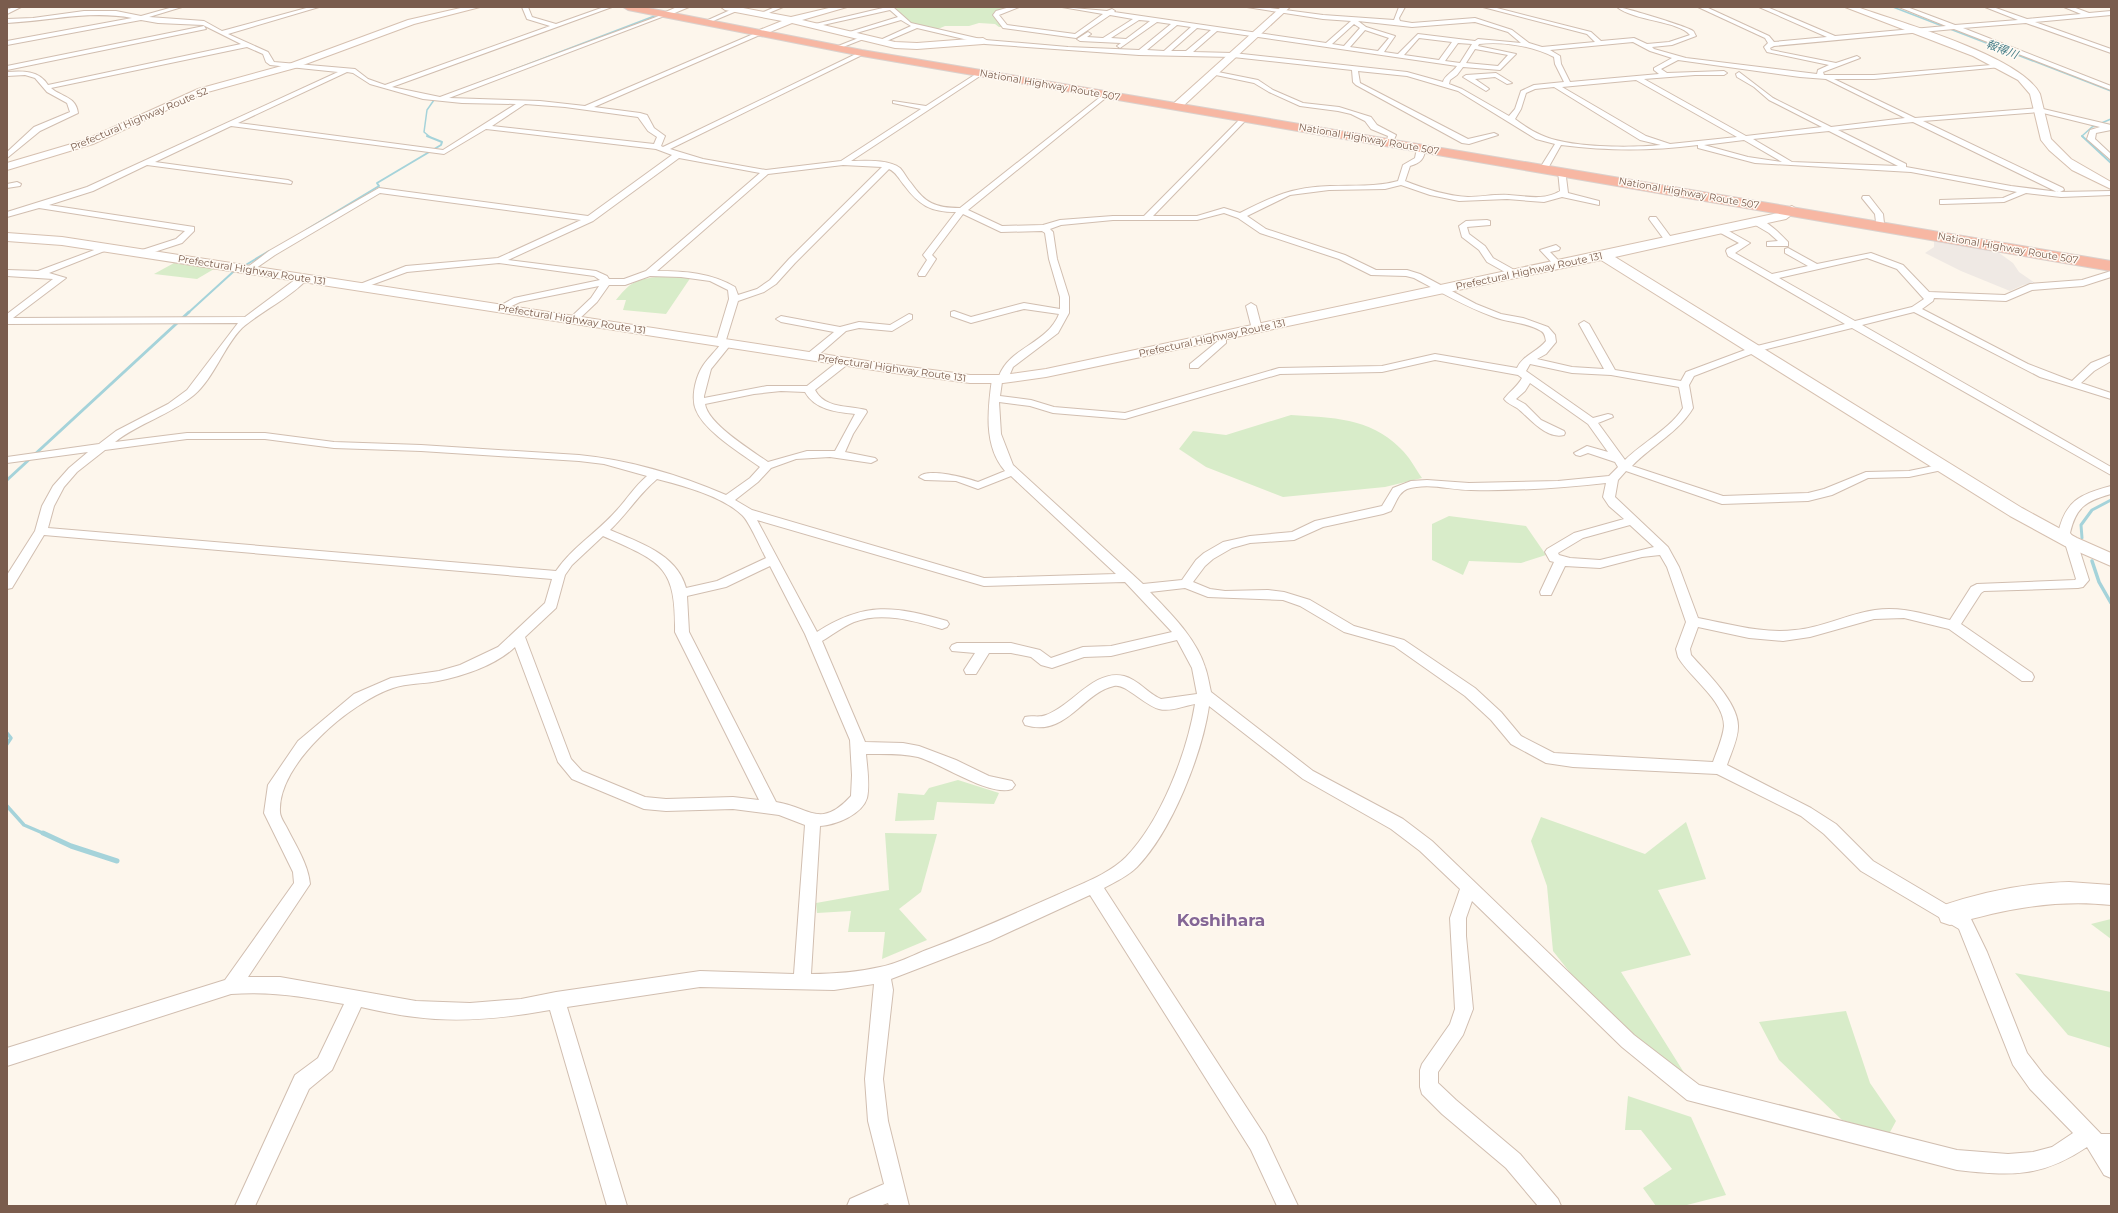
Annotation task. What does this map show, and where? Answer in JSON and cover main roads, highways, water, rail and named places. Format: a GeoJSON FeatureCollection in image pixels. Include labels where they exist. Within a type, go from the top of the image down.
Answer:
{"type":"FeatureCollection","features":[{"type":"Feature","properties":{"kind":"highway","name":"National Highway Route 507"},"geometry":{"type":"LineString","coordinates":[[628,7],[862,53],[1792,210],[2111,266]]}},
{"type":"Feature","properties":{"kind":"main road","name":"Prefectural Highway Route 52"},"geometry":{"type":"LineString","coordinates":[[7,167],[89,142],[201,91],[292,66],[403,25],[476,7]]}},
{"type":"Feature","properties":{"kind":"main road"},"geometry":{"type":"LineString","coordinates":[[665,14],[685,7]]}},
{"type":"Feature","properties":{"kind":"main road"},"geometry":{"type":"LineString","coordinates":[[760,33],[791,20],[843,7]]}},
{"type":"Feature","properties":{"kind":"main road"},"geometry":{"type":"LineString","coordinates":[[1849,7],[1915,31],[2000,65],[2027,83],[2033,91],[2046,140],[2057,153],[2076,168],[2111,186]]}},
{"type":"Feature","properties":{"kind":"main road"},"geometry":{"type":"LineString","coordinates":[[733,8],[791,20],[880,42],[917,46],[982,41]]}},
{"type":"Feature","properties":{"kind":"main road"},"geometry":{"type":"LineString","coordinates":[[1177,106],[1284,9]]}},
{"type":"Feature","properties":{"kind":"main road","name":"Prefectural Highway Route 131"},"geometry":{"type":"LineString","coordinates":[[7,237],[50,239],[954,378],[1000,379],[1046,373],[1559,265],[1787,214],[1792,210]]}},
{"type":"Feature","properties":{"kind":"main road"},"geometry":{"type":"LineString","coordinates":[[1603,255],[2016,512],[2071,542],[2111,560]]}},
{"type":"Feature","properties":{"kind":"main road"},"geometry":{"type":"LineString","coordinates":[[1950,914],[2002,899],[2053,892],[2096,893],[2111,895]]}},
{"type":"Feature","properties":{"kind":"waterway","name":"報得川"},"geometry":{"type":"LineString","coordinates":[[1893,7],[2111,91]]}},
{"type":"Feature","properties":{"kind":"waterway"},"geometry":{"type":"LineString","coordinates":[[430,137],[424,132],[427,110],[434,100],[657,15]]}},
{"type":"Feature","properties":{"kind":"waterway","name":"報得川"},"geometry":{"type":"LineString","coordinates":[[2082,136],[2092,127],[2111,119]]}},
{"type":"Feature","properties":{"kind":"waterway"},"geometry":{"type":"LineString","coordinates":[[306,230],[379,186],[377,183],[441,145],[442,142],[427,136]]}},
{"type":"Feature","properties":{"kind":"waterway","name":"報得川"},"geometry":{"type":"LineString","coordinates":[[2082,136],[2111,163]]}},
{"type":"Feature","properties":{"kind":"waterway"},"geometry":{"type":"LineString","coordinates":[[244,266],[269,251]]}},
{"type":"Feature","properties":{"kind":"waterway"},"geometry":{"type":"LineString","coordinates":[[188,313],[233,272]]}},
{"type":"Feature","properties":{"kind":"waterway"},"geometry":{"type":"LineString","coordinates":[[7,480],[189,312]]}},
{"type":"Feature","properties":{"kind":"waterway","name":"報得川"},"geometry":{"type":"LineString","coordinates":[[2082,538],[2081,525],[2092,510],[2111,500]]}},
{"type":"Feature","properties":{"kind":"waterway","name":"報得川"},"geometry":{"type":"LineString","coordinates":[[2092,561],[2099,582],[2111,603]]}},
{"type":"Feature","properties":{"kind":"waterway"},"geometry":{"type":"LineString","coordinates":[[7,733],[11,738],[7,744]]}},
{"type":"Feature","properties":{"kind":"waterway"},"geometry":{"type":"LineString","coordinates":[[7,806],[24,825],[45,834]]}},
{"type":"Feature","properties":{"kind":"waterway"},"geometry":{"type":"LineString","coordinates":[[43,833],[71,846],[117,861]]}},
{"type":"Feature","properties":{"kind":"district","name":"Koshihara"},"geometry":{"type":"Point","coordinates":[1221,920]}}]}
